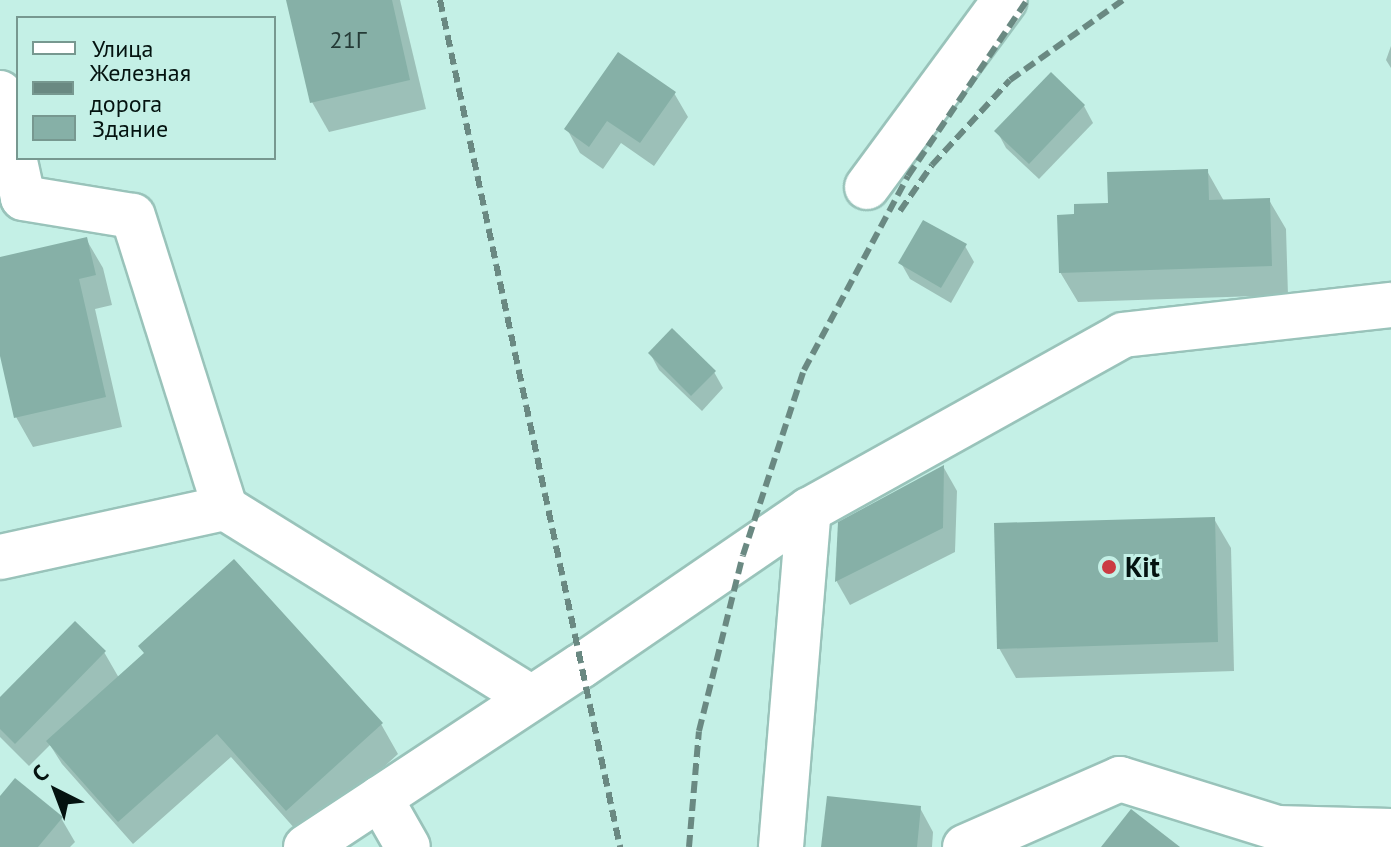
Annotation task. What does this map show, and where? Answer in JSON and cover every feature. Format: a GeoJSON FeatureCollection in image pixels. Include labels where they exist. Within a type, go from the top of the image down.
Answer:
{"type":"FeatureCollection","features":[{"type":"Feature","properties":{"kind":"street"},"geometry":{"type":"LineString","coordinates":[[867,187],[1005,0]]}},
{"type":"Feature","properties":{"kind":"street"},"geometry":{"type":"LineString","coordinates":[[0,93],[23,198],[133,216],[225,508],[531,698]]}},
{"type":"Feature","properties":{"kind":"street"},"geometry":{"type":"LineString","coordinates":[[306,847],[809,510],[1123,335],[1391,305]]}},
{"type":"Feature","properties":{"kind":"street"},"geometry":{"type":"LineString","coordinates":[[0,557],[225,508]]}},
{"type":"Feature","properties":{"kind":"street"},"geometry":{"type":"LineString","coordinates":[[781,847],[809,510]]}},
{"type":"Feature","properties":{"kind":"street"},"geometry":{"type":"LineString","coordinates":[[965,847],[1120,779],[1277,828],[1391,831]]}},
{"type":"Feature","properties":{"kind":"street"},"geometry":{"type":"LineString","coordinates":[[380,798],[408,847]]}},
{"type":"Feature","properties":{"kind":"building"},"geometry":{"type":"Polygon","coordinates":[[[286,0],[392,0],[410,80],[310,103],[286,0]]]}},
{"type":"Feature","properties":{"kind":"building"},"geometry":{"type":"Polygon","coordinates":[[[618,52],[676,92],[640,143],[607,121],[589,147],[564,129],[618,52]]]}},
{"type":"Feature","properties":{"kind":"building"},"geometry":{"type":"Polygon","coordinates":[[[1051,72],[1085,105],[1029,164],[994,131],[1051,72]]]}},
{"type":"Feature","properties":{"kind":"building"},"geometry":{"type":"Polygon","coordinates":[[[1208,169],[1209,200],[1270,198],[1272,266],[1059,273],[1057,215],[1074,214],[1074,204],[1108,203],[1107,172],[1208,169]]]}},
{"type":"Feature","properties":{"kind":"building"},"geometry":{"type":"Polygon","coordinates":[[[923,220],[967,244],[941,288],[898,263],[923,220]]]}},
{"type":"Feature","properties":{"kind":"building"},"geometry":{"type":"Polygon","coordinates":[[[87,237],[96,275],[79,279],[106,397],[14,418],[0,356],[0,257],[87,237]]]}},
{"type":"Feature","properties":{"kind":"building"},"geometry":{"type":"Polygon","coordinates":[[[672,328],[716,371],[691,396],[648,353],[672,328]]]}},
{"type":"Feature","properties":{"kind":"building"},"geometry":{"type":"Polygon","coordinates":[[[944,465],[943,528],[835,582],[838,522],[944,465]]]}},
{"type":"Feature","properties":{"kind":"building"},"geometry":{"type":"Polygon","coordinates":[[[1215,517],[1218,642],[997,649],[994,523],[1215,517]]]}},
{"type":"Feature","properties":{"kind":"building"},"geometry":{"type":"Polygon","coordinates":[[[234,559],[383,723],[286,811],[217,734],[118,822],[46,741],[144,653],[138,646],[234,559]]]}},
{"type":"Feature","properties":{"kind":"building"},"geometry":{"type":"Polygon","coordinates":[[[75,621],[106,651],[15,744],[0,729],[0,697],[75,621]]]}},
{"type":"Feature","properties":{"kind":"building"},"geometry":{"type":"Polygon","coordinates":[[[15,778],[63,817],[38,847],[0,847],[0,796],[15,778]]]}},
{"type":"Feature","properties":{"kind":"building"},"geometry":{"type":"Polygon","coordinates":[[[827,796],[921,806],[917,847],[821,847],[827,796]]]}},
{"type":"Feature","properties":{"kind":"building"},"geometry":{"type":"Polygon","coordinates":[[[1131,809],[1180,847],[1101,847],[1131,809]]]}},
{"type":"Feature","properties":{"kind":"railway"},"geometry":{"type":"LineString","coordinates":[[440,0],[620,847]]}},
{"type":"Feature","properties":{"kind":"railway"},"geometry":{"type":"LineString","coordinates":[[689,847],[699,731],[743,555],[804,370],[908,176],[1027,0]]}},
{"type":"Feature","properties":{"kind":"railway"},"geometry":{"type":"LineString","coordinates":[[900,211],[932,165],[1010,80],[1123,0]]}},
{"type":"Feature","properties":{"kind":"place","name":"Kit"},"geometry":{"type":"Point","coordinates":[1109,567]}}]}
